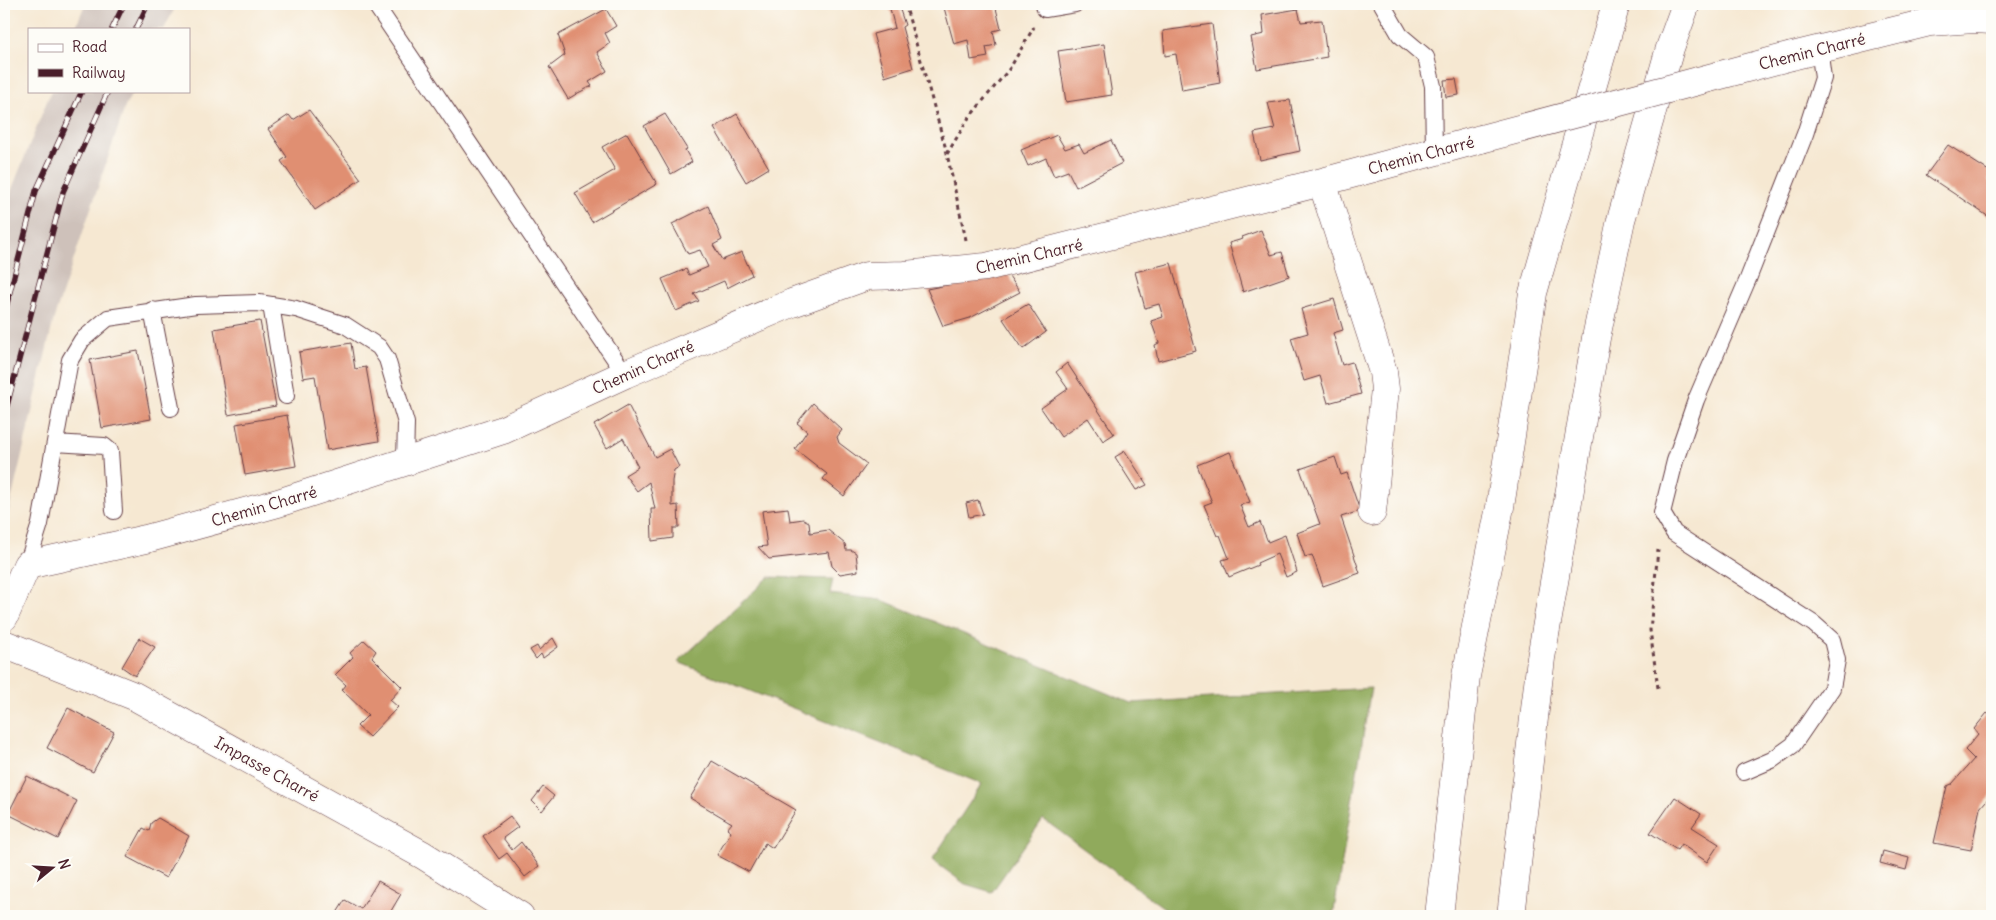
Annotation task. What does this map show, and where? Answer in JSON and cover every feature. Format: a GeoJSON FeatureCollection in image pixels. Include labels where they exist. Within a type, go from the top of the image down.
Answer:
{"type":"FeatureCollection","features":[{"type":"Feature","properties":{"kind":"main road"},"geometry":{"type":"LineString","coordinates":[[1439,916],[1466,676],[1500,506],[1533,293],[1616,4]]}},
{"type":"Feature","properties":{"kind":"main road"},"geometry":{"type":"LineString","coordinates":[[1511,916],[1541,658],[1596,338],[1621,220],[1670,48],[1686,4]]}},
{"type":"Feature","properties":{"kind":"main road","name":"Chemin Charré"},"geometry":{"type":"LineString","coordinates":[[27,565],[146,539],[278,503],[503,430],[625,374],[792,302],[867,276],[986,268],[1322,182],[1819,48],[1930,22],[1974,19],[1992,20]]}},
{"type":"Feature","properties":{"kind":"main road"},"geometry":{"type":"LineString","coordinates":[[1322,182],[1382,372],[1385,389],[1372,512]]}},
{"type":"Feature","properties":{"kind":"main road"},"geometry":{"type":"LineString","coordinates":[[4,617],[27,565]]}},
{"type":"Feature","properties":{"kind":"main road","name":"Impasse Charré"},"geometry":{"type":"LineString","coordinates":[[4,644],[134,696],[423,855],[520,916]]}},
{"type":"Feature","properties":{"kind":"lane"},"geometry":{"type":"LineString","coordinates":[[375,4],[625,374]]}},
{"type":"Feature","properties":{"kind":"lane"},"geometry":{"type":"LineString","coordinates":[[1044,6],[1075,4]]}},
{"type":"Feature","properties":{"kind":"lane"},"geometry":{"type":"LineString","coordinates":[[1382,4],[1400,35],[1426,57],[1433,86],[1434,152]]}},
{"type":"Feature","properties":{"kind":"lane"},"geometry":{"type":"LineString","coordinates":[[1744,772],[1772,760],[1793,745],[1832,688],[1837,660],[1832,640],[1814,624],[1674,533],[1662,513],[1678,452],[1696,400],[1748,279],[1802,143],[1823,78],[1819,48]]}},
{"type":"Feature","properties":{"kind":"lane"},"geometry":{"type":"LineString","coordinates":[[27,565],[40,524],[70,360],[82,340],[108,318],[196,305],[259,303],[296,309],[345,325],[379,347],[387,360],[406,423],[406,461]]}},
{"type":"Feature","properties":{"kind":"lane"},"geometry":{"type":"LineString","coordinates":[[271,305],[286,396]]}},
{"type":"Feature","properties":{"kind":"lane"},"geometry":{"type":"LineString","coordinates":[[152,310],[171,408]]}},
{"type":"Feature","properties":{"kind":"lane"},"geometry":{"type":"LineString","coordinates":[[56,444],[104,446],[110,451],[114,511]]}},
{"type":"Feature","properties":{"kind":"path"},"geometry":{"type":"LineString","coordinates":[[905,4],[947,154],[972,270]]}},
{"type":"Feature","properties":{"kind":"path"},"geometry":{"type":"LineString","coordinates":[[947,154],[968,120],[1010,68],[1044,6]]}},
{"type":"Feature","properties":{"kind":"path"},"geometry":{"type":"LineString","coordinates":[[1658,688],[1650,630],[1658,548],[1668,524]]}},
{"type":"Feature","properties":{"kind":"shaded area"},"geometry":{"type":"Polygon","coordinates":[[[85,4],[177,4],[165,28],[75,28],[85,4]]]}},
{"type":"Feature","properties":{"kind":"shaded area"},"geometry":{"type":"Polygon","coordinates":[[[51,92],[132,92],[125,107],[54,318],[4,531],[4,217],[12,189],[51,92]]]}},
{"type":"Feature","properties":{"kind":"green space"},"geometry":{"type":"Polygon","coordinates":[[[769,577],[833,579],[830,594],[882,600],[1131,703],[1371,688],[1333,916],[1175,916],[1043,819],[992,892],[965,884],[932,860],[982,784],[678,662],[769,577]]]}},
{"type":"Feature","properties":{"kind":"building"},"geometry":{"type":"Polygon","coordinates":[[[898,4],[905,25],[902,27],[913,68],[885,77],[873,34],[895,28],[889,5],[898,4]]]}},
{"type":"Feature","properties":{"kind":"building"},"geometry":{"type":"Polygon","coordinates":[[[943,4],[995,4],[1001,29],[993,31],[996,45],[986,47],[988,57],[971,60],[968,40],[954,44],[943,4]]]}},
{"type":"Feature","properties":{"kind":"building"},"geometry":{"type":"Polygon","coordinates":[[[606,9],[616,26],[605,33],[610,43],[597,52],[607,71],[589,82],[592,86],[568,99],[549,67],[565,55],[558,35],[606,9]]]}},
{"type":"Feature","properties":{"kind":"building"},"geometry":{"type":"Polygon","coordinates":[[[1298,9],[1301,22],[1322,20],[1327,57],[1257,69],[1251,37],[1264,34],[1262,15],[1298,9]]]}},
{"type":"Feature","properties":{"kind":"building"},"geometry":{"type":"Polygon","coordinates":[[[1212,24],[1220,83],[1182,90],[1176,54],[1165,56],[1163,31],[1212,24]]]}},
{"type":"Feature","properties":{"kind":"building"},"geometry":{"type":"Polygon","coordinates":[[[1104,44],[1112,95],[1066,102],[1058,51],[1104,44]]]}},
{"type":"Feature","properties":{"kind":"building"},"geometry":{"type":"Polygon","coordinates":[[[1456,79],[1459,95],[1446,97],[1444,80],[1456,79]]]}},
{"type":"Feature","properties":{"kind":"building"},"geometry":{"type":"Polygon","coordinates":[[[1290,100],[1300,151],[1260,160],[1254,133],[1275,129],[1268,103],[1290,100]]]}},
{"type":"Feature","properties":{"kind":"building"},"geometry":{"type":"Polygon","coordinates":[[[309,110],[361,179],[315,210],[281,161],[287,157],[268,129],[289,115],[293,120],[309,110]]]}},
{"type":"Feature","properties":{"kind":"building"},"geometry":{"type":"Polygon","coordinates":[[[665,114],[687,149],[685,150],[692,162],[671,174],[644,126],[665,114]]]}},
{"type":"Feature","properties":{"kind":"building"},"geometry":{"type":"Polygon","coordinates":[[[737,114],[769,168],[746,182],[714,128],[737,114]]]}},
{"type":"Feature","properties":{"kind":"building"},"geometry":{"type":"Polygon","coordinates":[[[627,133],[657,184],[592,222],[575,193],[615,170],[602,147],[627,133]]]}},
{"type":"Feature","properties":{"kind":"building"},"geometry":{"type":"Polygon","coordinates":[[[1057,135],[1065,149],[1079,144],[1084,153],[1111,140],[1122,163],[1076,187],[1068,171],[1054,176],[1046,158],[1028,166],[1021,150],[1057,135]]]}},
{"type":"Feature","properties":{"kind":"building"},"geometry":{"type":"Polygon","coordinates":[[[1948,145],[1992,173],[1988,180],[1992,183],[1992,219],[1926,175],[1948,145]]]}},
{"type":"Feature","properties":{"kind":"building"},"geometry":{"type":"Polygon","coordinates":[[[708,206],[722,240],[713,245],[722,260],[742,252],[752,275],[727,288],[724,281],[694,294],[699,301],[676,311],[662,279],[686,269],[689,275],[708,267],[700,250],[688,254],[672,224],[708,206]]]}},
{"type":"Feature","properties":{"kind":"building"},"geometry":{"type":"Polygon","coordinates":[[[1261,230],[1271,255],[1282,252],[1289,276],[1243,292],[1229,243],[1243,239],[1242,237],[1261,230]]]}},
{"type":"Feature","properties":{"kind":"building"},"geometry":{"type":"Polygon","coordinates":[[[1171,263],[1196,351],[1158,361],[1155,345],[1159,343],[1151,321],[1163,317],[1159,304],[1145,308],[1135,272],[1171,263]]]}},
{"type":"Feature","properties":{"kind":"building"},"geometry":{"type":"Polygon","coordinates":[[[1007,273],[1020,292],[970,318],[943,326],[927,289],[1007,273]]]}},
{"type":"Feature","properties":{"kind":"building"},"geometry":{"type":"Polygon","coordinates":[[[1334,299],[1343,330],[1333,333],[1342,365],[1352,362],[1361,394],[1328,403],[1320,376],[1304,381],[1291,338],[1308,333],[1301,309],[1334,299]]]}},
{"type":"Feature","properties":{"kind":"building"},"geometry":{"type":"Polygon","coordinates":[[[1028,304],[1046,332],[1023,349],[1003,319],[1028,304]]]}},
{"type":"Feature","properties":{"kind":"building"},"geometry":{"type":"Polygon","coordinates":[[[260,321],[276,406],[228,415],[214,329],[260,321]]]}},
{"type":"Feature","properties":{"kind":"building"},"geometry":{"type":"Polygon","coordinates":[[[351,343],[355,369],[366,367],[379,441],[327,450],[315,376],[303,378],[299,352],[351,343]]]}},
{"type":"Feature","properties":{"kind":"building"},"geometry":{"type":"Polygon","coordinates":[[[138,351],[151,419],[102,428],[90,360],[138,351]]]}},
{"type":"Feature","properties":{"kind":"building"},"geometry":{"type":"Polygon","coordinates":[[[1067,363],[1114,434],[1103,441],[1088,418],[1061,437],[1041,408],[1068,389],[1056,372],[1067,363]]]}},
{"type":"Feature","properties":{"kind":"building"},"geometry":{"type":"Polygon","coordinates":[[[813,403],[842,430],[837,437],[839,443],[867,464],[844,496],[823,479],[827,474],[795,449],[807,431],[797,423],[813,403]]]}},
{"type":"Feature","properties":{"kind":"building"},"geometry":{"type":"Polygon","coordinates":[[[628,405],[655,457],[670,449],[679,467],[674,470],[672,481],[672,506],[678,505],[679,528],[673,528],[673,538],[652,541],[651,509],[655,509],[649,482],[637,491],[625,475],[638,467],[623,438],[607,448],[594,425],[628,405]]]}},
{"type":"Feature","properties":{"kind":"building"},"geometry":{"type":"Polygon","coordinates":[[[287,415],[296,466],[245,475],[236,424],[287,415]]]}},
{"type":"Feature","properties":{"kind":"building"},"geometry":{"type":"Polygon","coordinates":[[[1125,451],[1147,485],[1136,490],[1115,457],[1125,451]]]}},
{"type":"Feature","properties":{"kind":"building"},"geometry":{"type":"Polygon","coordinates":[[[1230,452],[1250,502],[1240,505],[1249,527],[1260,522],[1268,542],[1285,535],[1297,572],[1286,577],[1277,554],[1257,563],[1258,565],[1229,577],[1222,560],[1229,558],[1220,535],[1217,536],[1204,505],[1212,502],[1197,465],[1230,452]]]}},
{"type":"Feature","properties":{"kind":"building"},"geometry":{"type":"Polygon","coordinates":[[[1335,457],[1341,475],[1347,473],[1360,511],[1341,517],[1360,573],[1323,586],[1312,555],[1305,557],[1297,533],[1320,524],[1300,469],[1335,457]]]}},
{"type":"Feature","properties":{"kind":"building"},"geometry":{"type":"Polygon","coordinates":[[[978,500],[983,514],[969,517],[966,503],[978,500]]]}},
{"type":"Feature","properties":{"kind":"building"},"geometry":{"type":"Polygon","coordinates":[[[788,508],[790,521],[803,519],[809,522],[810,533],[828,530],[845,544],[846,550],[856,553],[858,571],[840,574],[832,566],[829,552],[769,559],[758,547],[767,546],[762,511],[788,508]]]}},
{"type":"Feature","properties":{"kind":"building"},"geometry":{"type":"Polygon","coordinates":[[[139,638],[155,647],[135,676],[122,667],[139,638]]]}},
{"type":"Feature","properties":{"kind":"building"},"geometry":{"type":"Polygon","coordinates":[[[553,638],[558,647],[543,658],[541,654],[536,659],[530,650],[537,646],[539,650],[553,638]]]}},
{"type":"Feature","properties":{"kind":"building"},"geometry":{"type":"Polygon","coordinates":[[[364,640],[376,651],[372,657],[402,687],[390,700],[398,707],[369,737],[357,726],[368,715],[342,690],[346,685],[335,675],[353,657],[350,653],[364,640]]]}},
{"type":"Feature","properties":{"kind":"building"},"geometry":{"type":"Polygon","coordinates":[[[68,708],[114,732],[93,772],[47,748],[68,708]]]}},
{"type":"Feature","properties":{"kind":"building"},"geometry":{"type":"Polygon","coordinates":[[[1987,713],[1992,717],[1992,794],[1980,808],[1971,850],[1934,843],[1947,786],[1952,784],[1974,759],[1965,750],[1978,734],[1974,729],[1987,713]]]}},
{"type":"Feature","properties":{"kind":"building"},"geometry":{"type":"Polygon","coordinates":[[[712,761],[796,810],[773,848],[765,843],[749,872],[717,855],[731,832],[727,829],[732,823],[690,798],[712,761]]]}},
{"type":"Feature","properties":{"kind":"building"},"geometry":{"type":"Polygon","coordinates":[[[27,776],[77,801],[58,839],[8,814],[27,776]]]}},
{"type":"Feature","properties":{"kind":"building"},"geometry":{"type":"Polygon","coordinates":[[[543,787],[554,796],[542,811],[532,801],[543,787]]]}},
{"type":"Feature","properties":{"kind":"building"},"geometry":{"type":"Polygon","coordinates":[[[1675,797],[1701,814],[1692,827],[1719,844],[1707,862],[1681,844],[1677,850],[1650,833],[1675,797]]]}},
{"type":"Feature","properties":{"kind":"building"},"geometry":{"type":"Polygon","coordinates":[[[510,816],[518,827],[503,838],[512,850],[521,842],[539,866],[525,877],[507,853],[499,859],[483,836],[510,816]]]}},
{"type":"Feature","properties":{"kind":"building"},"geometry":{"type":"Polygon","coordinates":[[[158,818],[189,836],[166,878],[127,857],[143,828],[149,831],[151,823],[158,818]]]}},
{"type":"Feature","properties":{"kind":"building"},"geometry":{"type":"Polygon","coordinates":[[[1883,851],[1909,858],[1906,870],[1880,863],[1883,851]]]}},
{"type":"Feature","properties":{"kind":"building"},"geometry":{"type":"Polygon","coordinates":[[[378,881],[401,894],[388,916],[335,916],[345,900],[361,909],[378,881]]]}},
{"type":"Feature","properties":{"kind":"railway"},"geometry":{"type":"LineString","coordinates":[[112,28],[124,4]]}},
{"type":"Feature","properties":{"kind":"railway"},"geometry":{"type":"LineString","coordinates":[[136,28],[148,4]]}},
{"type":"Feature","properties":{"kind":"railway"},"geometry":{"type":"LineString","coordinates":[[4,315],[36,191],[82,92]]}},
{"type":"Feature","properties":{"kind":"railway"},"geometry":{"type":"LineString","coordinates":[[4,417],[63,192],[108,92]]}}]}
